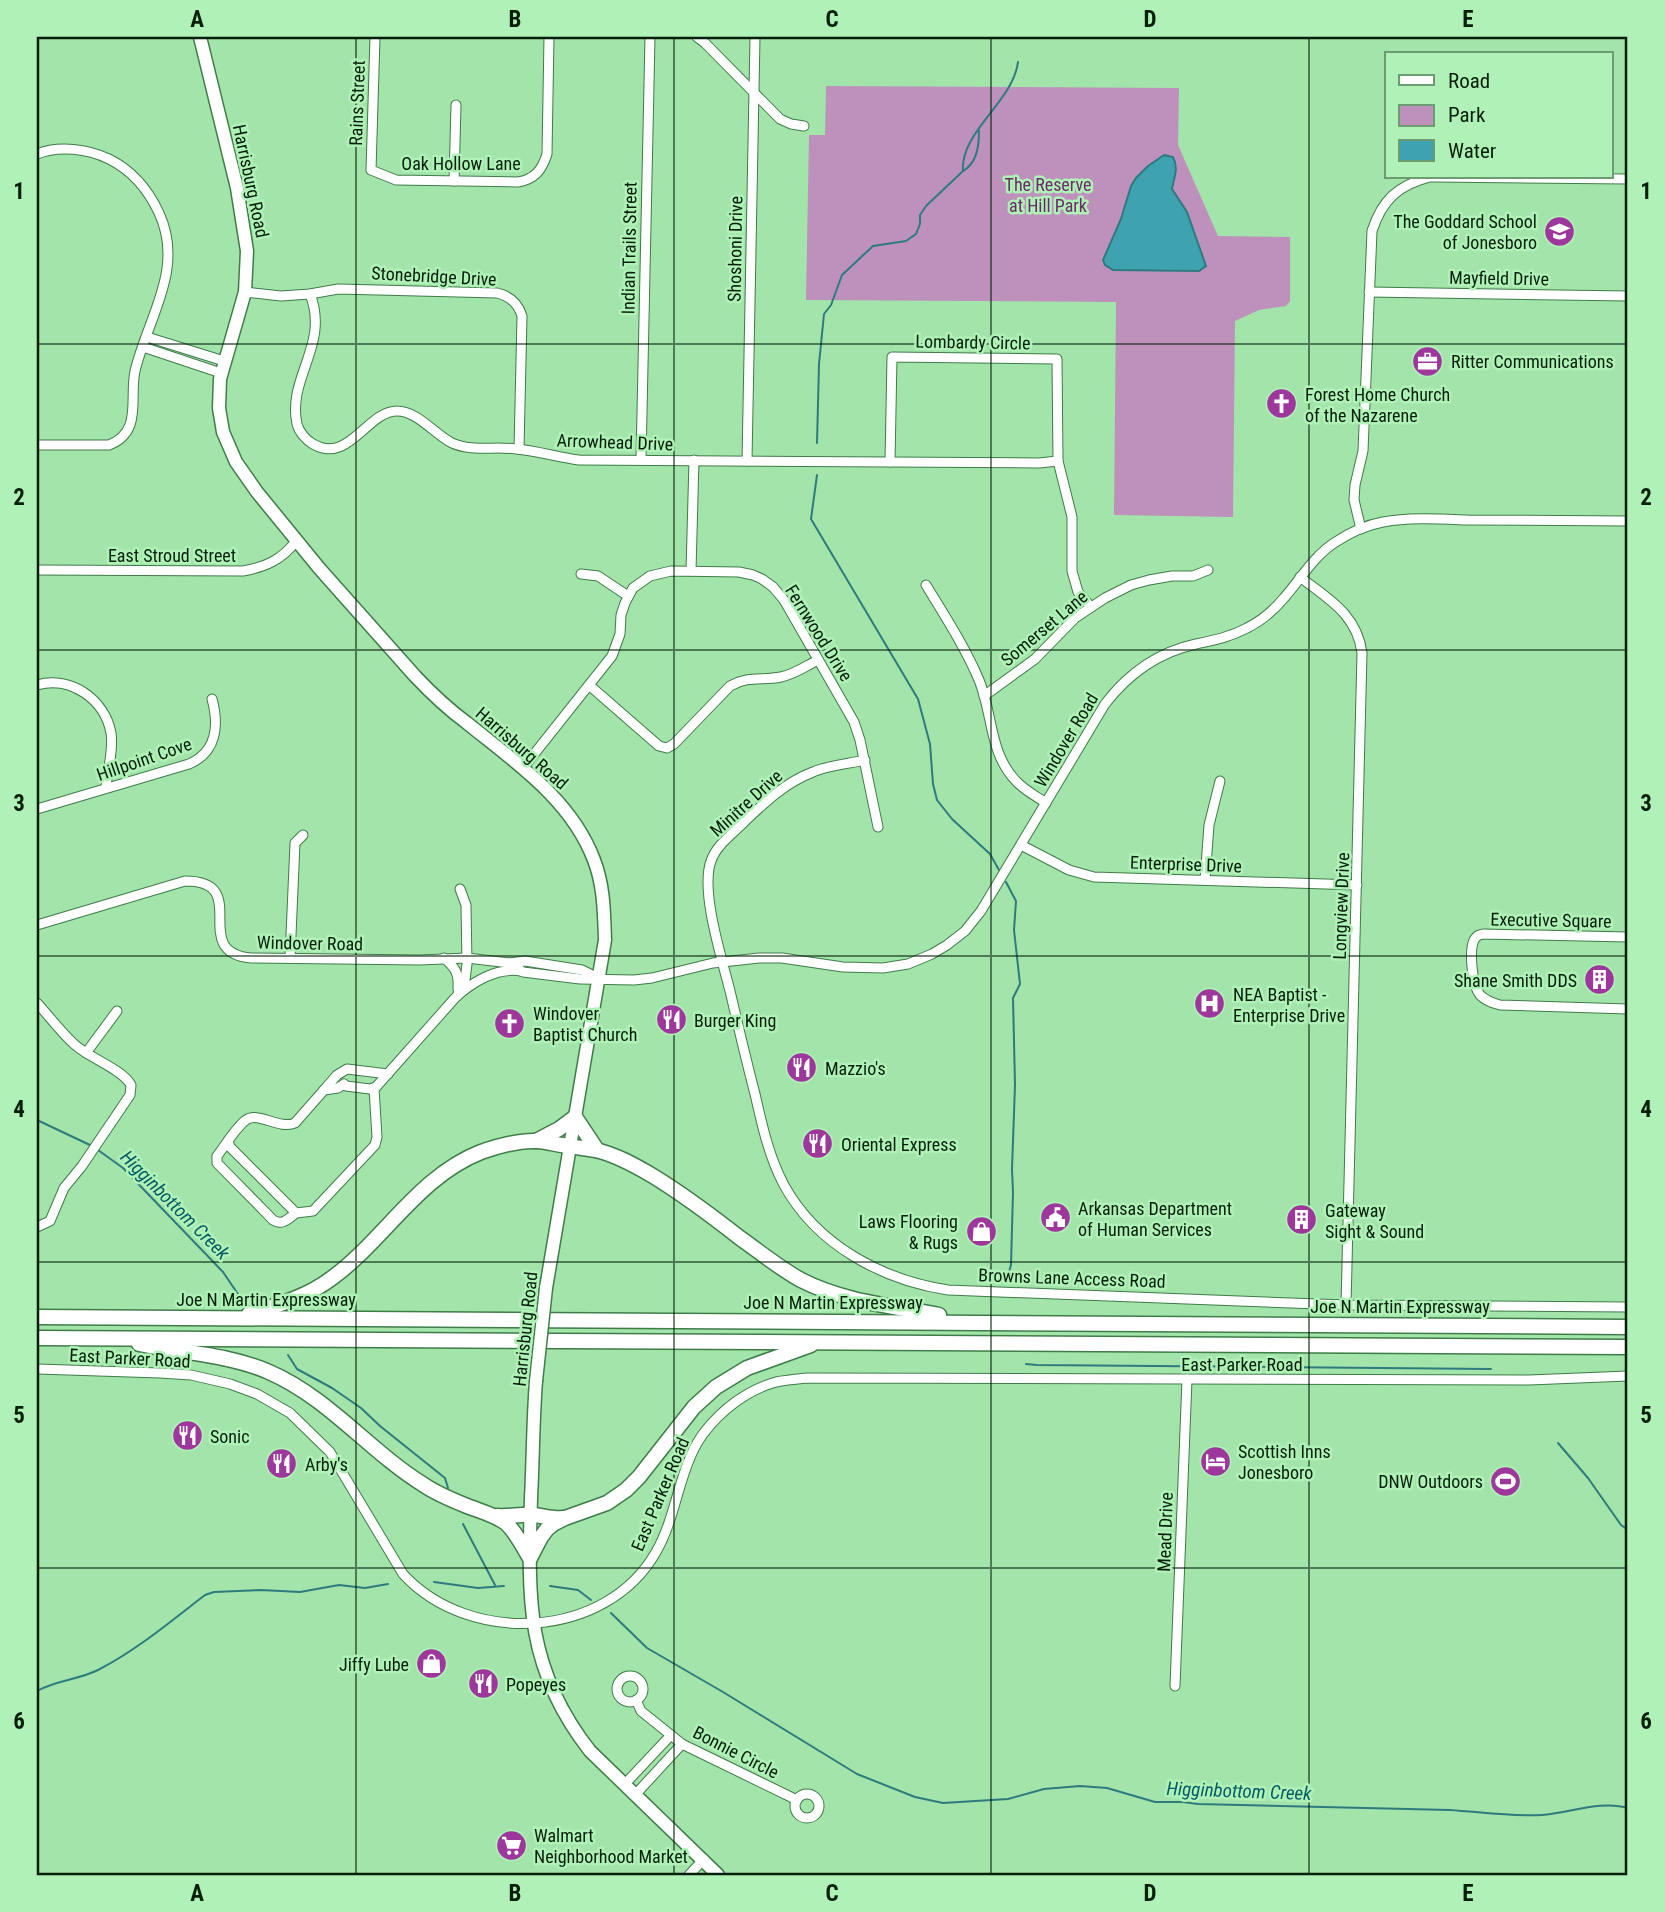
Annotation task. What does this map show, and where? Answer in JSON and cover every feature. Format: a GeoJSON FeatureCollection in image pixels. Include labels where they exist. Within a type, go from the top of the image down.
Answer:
{"type":"FeatureCollection","features":[{"type":"Feature","properties":{"kind":"highway"},"geometry":{"type":"LineString","coordinates":[[536,1141],[575,1117],[597,1150]]}},
{"type":"Feature","properties":{"kind":"highway"},"geometry":{"type":"LineString","coordinates":[[238,1318],[289,1301],[331,1279],[432,1183],[457,1164],[496,1147],[536,1141],[597,1150],[623,1160],[684,1195],[768,1259],[821,1289],[868,1303],[976,1322]]}},
{"type":"Feature","properties":{"kind":"highway","name":"Joe N Martin Expressway"},"geometry":{"type":"LineString","coordinates":[[37,1317],[1628,1327]]}},
{"type":"Feature","properties":{"kind":"highway"},"geometry":{"type":"LineString","coordinates":[[37,1338],[1628,1347]]}},
{"type":"Feature","properties":{"kind":"highway"},"geometry":{"type":"LineString","coordinates":[[107,1338],[232,1360],[270,1373],[313,1397],[423,1485],[507,1524],[530,1558],[547,1529],[565,1518]]}},
{"type":"Feature","properties":{"kind":"highway"},"geometry":{"type":"LineString","coordinates":[[489,1514],[506,1517],[531,1515],[555,1519],[598,1507],[626,1490],[639,1477],[694,1407],[716,1387],[747,1368],[818,1342]]}},
{"type":"Feature","properties":{"kind":"main road","name":"Harrisburg Road"},"geometry":{"type":"LineString","coordinates":[[200,37],[242,208],[247,251],[245,292],[223,367],[219,408],[228,446],[245,477],[296,541],[415,676],[463,721],[554,796],[580,830],[595,861],[602,890],[605,940],[540,1330],[531,1515],[533,1623],[542,1664],[574,1730],[590,1751],[718,1875]]}},
{"type":"Feature","properties":{"kind":"street","name":"Rains Street"},"geometry":{"type":"LineString","coordinates":[[371,170],[375,37]]}},
{"type":"Feature","properties":{"kind":"street","name":"Oak Hollow Lane"},"geometry":{"type":"LineString","coordinates":[[371,170],[396,180],[518,182],[530,179],[540,170],[547,154],[549,37]]}},
{"type":"Feature","properties":{"kind":"street","name":"Indian Trails Street"},"geometry":{"type":"LineString","coordinates":[[641,460],[650,37]]}},
{"type":"Feature","properties":{"kind":"street"},"geometry":{"type":"LineString","coordinates":[[697,37],[780,119],[804,127]]}},
{"type":"Feature","properties":{"kind":"street","name":"Shoshoni Drive"},"geometry":{"type":"LineString","coordinates":[[747,461],[755,37]]}},
{"type":"Feature","properties":{"kind":"street"},"geometry":{"type":"LineString","coordinates":[[454,181],[456,105]]}},
{"type":"Feature","properties":{"kind":"street"},"geometry":{"type":"LineString","coordinates":[[37,154],[71,149],[104,157],[127,170],[149,194],[161,217],[169,261],[135,373],[132,423],[123,436],[109,445],[37,445]]}},
{"type":"Feature","properties":{"kind":"street"},"geometry":{"type":"LineString","coordinates":[[1361,529],[1354,500],[1363,451],[1372,231],[1378,213],[1389,198],[1416,181],[1427,178]]}},
{"type":"Feature","properties":{"kind":"street"},"geometry":{"type":"LineString","coordinates":[[1530,178],[1628,179]]}},
{"type":"Feature","properties":{"kind":"street","name":"Stonebridge Drive"},"geometry":{"type":"LineString","coordinates":[[245,292],[281,296],[338,289],[379,289],[497,293],[511,299],[522,316],[519,449]]}},
{"type":"Feature","properties":{"kind":"street","name":"Mayfield Drive"},"geometry":{"type":"LineString","coordinates":[[1369,292],[1628,296]]}},
{"type":"Feature","properties":{"kind":"street","name":"Arrowhead Drive"},"geometry":{"type":"LineString","coordinates":[[310,294],[316,316],[316,333],[298,389],[296,417],[301,432],[312,444],[325,448],[341,446],[384,414],[396,411],[410,414],[449,441],[469,448],[519,449],[579,460],[1058,461]]}},
{"type":"Feature","properties":{"kind":"street"},"geometry":{"type":"LineString","coordinates":[[147,337],[223,367]]}},
{"type":"Feature","properties":{"kind":"street"},"geometry":{"type":"LineString","coordinates":[[143,347],[223,367]]}},
{"type":"Feature","properties":{"kind":"street","name":"Lombardy Circle"},"geometry":{"type":"LineString","coordinates":[[890,462],[892,357],[1057,359],[1058,461]]}},
{"type":"Feature","properties":{"kind":"street"},"geometry":{"type":"LineString","coordinates":[[691,571],[694,460]]}},
{"type":"Feature","properties":{"kind":"street"},"geometry":{"type":"LineString","coordinates":[[1058,461],[1072,517],[1072,572],[1075,586],[1091,607]]}},
{"type":"Feature","properties":{"kind":"street","name":"Windover Road"},"geometry":{"type":"LineString","coordinates":[[510,963],[523,972],[580,979],[634,981],[722,961],[758,958],[782,958],[860,969],[883,968],[916,961],[947,945],[973,922],[1105,704],[1130,677],[1167,653],[1223,639],[1248,628],[1279,604],[1300,577],[1332,544],[1361,529],[1393,521],[1628,521]]}},
{"type":"Feature","properties":{"kind":"street","name":"East Stroud Street"},"geometry":{"type":"LineString","coordinates":[[37,570],[243,571],[274,562],[296,541]]}},
{"type":"Feature","properties":{"kind":"street","name":"Fernwood Drive"},"geometry":{"type":"LineString","coordinates":[[628,596],[641,581],[671,570],[744,572],[767,583],[784,600],[854,722],[865,760],[878,827]]}},
{"type":"Feature","properties":{"kind":"street","name":"Somerset Lane"},"geometry":{"type":"LineString","coordinates":[[984,696],[1035,659],[1069,623],[1115,592],[1160,578],[1198,575],[1208,570]]}},
{"type":"Feature","properties":{"kind":"street"},"geometry":{"type":"LineString","coordinates":[[523,768],[612,656],[620,634],[623,609],[628,596],[598,576],[581,574]]}},
{"type":"Feature","properties":{"kind":"street","name":"Longview Drive"},"geometry":{"type":"LineString","coordinates":[[1300,577],[1340,608],[1352,622],[1362,645],[1346,1305]]}},
{"type":"Feature","properties":{"kind":"street"},"geometry":{"type":"LineString","coordinates":[[926,585],[968,657],[984,696],[996,749],[1005,768],[1021,786],[1046,803]]}},
{"type":"Feature","properties":{"kind":"street"},"geometry":{"type":"LineString","coordinates":[[589,685],[621,710],[659,746],[667,748],[730,686],[755,678],[783,677],[818,660]]}},
{"type":"Feature","properties":{"kind":"street"},"geometry":{"type":"LineString","coordinates":[[37,685],[50,683],[74,687],[91,697],[103,712],[111,736],[106,789]]}},
{"type":"Feature","properties":{"kind":"street","name":"Hillpoint Cove"},"geometry":{"type":"LineString","coordinates":[[37,809],[189,764],[200,758],[208,750],[213,737],[216,716],[212,699]]}},
{"type":"Feature","properties":{"kind":"street","name":"Minitre Drive"},"geometry":{"type":"LineString","coordinates":[[722,961],[707,889],[710,864],[716,851],[778,790],[814,771],[865,760]]}},
{"type":"Feature","properties":{"kind":"street"},"geometry":{"type":"LineString","coordinates":[[1205,880],[1209,825],[1220,781]]}},
{"type":"Feature","properties":{"kind":"street"},"geometry":{"type":"LineString","coordinates":[[290,958],[295,843],[303,835]]}},
{"type":"Feature","properties":{"kind":"street","name":"Enterprise Drive"},"geometry":{"type":"LineString","coordinates":[[1021,845],[1069,870],[1094,877],[1357,885]]}},
{"type":"Feature","properties":{"kind":"street","name":"Windover Road"},"geometry":{"type":"LineString","coordinates":[[39,924],[185,881],[194,881],[208,886],[218,897],[220,939],[228,952],[246,958],[467,958],[510,963],[525,961],[582,970],[599,979]]}},
{"type":"Feature","properties":{"kind":"street"},"geometry":{"type":"LineString","coordinates":[[344,1084],[374,1088],[457,996],[465,980],[467,958],[466,905],[460,889]]}},
{"type":"Feature","properties":{"kind":"street","name":"Executive Square"},"geometry":{"type":"LineString","coordinates":[[1628,937],[1483,933],[1474,940],[1472,960],[1474,984],[1480,994],[1491,1003],[1628,1009]]}},
{"type":"Feature","properties":{"kind":"street"},"geometry":{"type":"LineString","coordinates":[[444,958],[459,976],[457,996]]}},
{"type":"Feature","properties":{"kind":"street","name":"Browns Lane Access Road"},"geometry":{"type":"LineString","coordinates":[[722,961],[758,1107],[770,1150],[784,1184],[796,1205],[812,1223],[846,1252],[891,1276],[948,1290],[1346,1305],[1628,1307]]}},
{"type":"Feature","properties":{"kind":"street"},"geometry":{"type":"LineString","coordinates":[[457,996],[485,978],[513,970],[523,972]]}},
{"type":"Feature","properties":{"kind":"street"},"geometry":{"type":"LineString","coordinates":[[37,1003],[64,1034],[86,1053],[126,1078],[131,1085],[130,1095],[64,1188],[50,1222],[37,1227]]}},
{"type":"Feature","properties":{"kind":"street"},"geometry":{"type":"LineString","coordinates":[[86,1053],[117,1011]]}},
{"type":"Feature","properties":{"kind":"street"},"geometry":{"type":"LineString","coordinates":[[374,1088],[377,1137],[373,1147],[316,1210],[296,1213],[284,1222],[277,1223],[218,1163],[217,1158],[245,1120],[254,1117],[284,1125],[295,1122],[341,1072],[351,1068],[388,1074]]}},
{"type":"Feature","properties":{"kind":"street"},"geometry":{"type":"LineString","coordinates":[[341,1072],[344,1084]]}},
{"type":"Feature","properties":{"kind":"street"},"geometry":{"type":"LineString","coordinates":[[324,1090],[338,1088],[344,1084]]}},
{"type":"Feature","properties":{"kind":"street"},"geometry":{"type":"LineString","coordinates":[[229,1141],[230,1147],[296,1213]]}},
{"type":"Feature","properties":{"kind":"street","name":"East Parker Road"},"geometry":{"type":"LineString","coordinates":[[37,1369],[191,1375],[230,1384],[257,1394],[290,1413],[330,1452],[411,1583],[457,1612],[509,1623],[533,1623],[578,1615],[604,1604],[627,1588],[643,1572],[657,1551],[702,1435],[725,1409],[747,1394],[775,1382],[807,1378],[1528,1380],[1628,1376]]}},
{"type":"Feature","properties":{"kind":"street","name":"Mead Drive"},"geometry":{"type":"LineString","coordinates":[[1175,1686],[1187,1379]]}},
{"type":"Feature","properties":{"kind":"street","name":"Bonnie Circle"},"geometry":{"type":"LineString","coordinates":[[636,1700],[641,1711],[682,1744],[797,1800]]}},
{"type":"Feature","properties":{"kind":"street"},"geometry":{"type":"LineString","coordinates":[[624,1785],[671,1735]]}},
{"type":"Feature","properties":{"kind":"street"},"geometry":{"type":"LineString","coordinates":[[635,1795],[682,1744]]}},
{"type":"Feature","properties":{"kind":"street"},"geometry":{"type":"LineString","coordinates":[[689,1875],[704,1859]]}},
{"type":"Feature","properties":{"kind":"green space","name":"The Reserve at Hill Park"},"geometry":{"type":"Polygon","coordinates":[[[826,86],[1179,88],[1178,145],[1218,236],[1290,237],[1290,301],[1286,306],[1259,310],[1235,321],[1233,517],[1114,515],[1116,302],[806,300],[809,135],[825,135],[826,86]]]}},
{"type":"Feature","properties":{"kind":"water"},"geometry":{"type":"Polygon","coordinates":[[[1164,155],[1173,157],[1175,161],[1176,173],[1172,189],[1187,212],[1206,266],[1199,271],[1113,270],[1105,265],[1103,260],[1121,219],[1131,186],[1148,166],[1164,155]]]}},
{"type":"Feature","properties":{"kind":"waterway"},"geometry":{"type":"LineString","coordinates":[[817,443],[819,364],[824,314],[831,305],[842,275],[873,246],[906,241],[916,234],[920,215],[926,206],[963,171],[964,157],[970,143],[1007,90],[1018,62]]}},
{"type":"Feature","properties":{"kind":"waterway"},"geometry":{"type":"LineString","coordinates":[[963,171],[974,159],[979,131]]}},
{"type":"Feature","properties":{"kind":"waterway"},"geometry":{"type":"LineString","coordinates":[[817,475],[811,519],[918,699],[930,744],[937,800],[952,819],[990,854],[999,870]]}},
{"type":"Feature","properties":{"kind":"waterway"},"geometry":{"type":"LineString","coordinates":[[1006,882],[1016,901],[1014,930],[1020,984],[1013,998],[1013,1192],[1011,1265],[1006,1282]]}},
{"type":"Feature","properties":{"kind":"waterway","name":"Higginbottom Creek"},"geometry":{"type":"LineString","coordinates":[[37,1120],[90,1145]]}},
{"type":"Feature","properties":{"kind":"waterway","name":"Higginbottom Creek"},"geometry":{"type":"LineString","coordinates":[[98,1150],[123,1168],[223,1272],[244,1303]]}},
{"type":"Feature","properties":{"kind":"waterway","name":"Higginbottom Creek"},"geometry":{"type":"LineString","coordinates":[[288,1355],[297,1369],[361,1408],[445,1478],[448,1488]]}},
{"type":"Feature","properties":{"kind":"waterway"},"geometry":{"type":"LineString","coordinates":[[1026,1364],[1491,1369]]}},
{"type":"Feature","properties":{"kind":"waterway"},"geometry":{"type":"LineString","coordinates":[[1558,1443],[1588,1478],[1621,1525],[1628,1530]]}},
{"type":"Feature","properties":{"kind":"waterway","name":"Higginbottom Creek"},"geometry":{"type":"LineString","coordinates":[[463,1524],[495,1585]]}},
{"type":"Feature","properties":{"kind":"waterway"},"geometry":{"type":"LineString","coordinates":[[434,1582],[478,1588],[504,1586]]}},
{"type":"Feature","properties":{"kind":"waterway"},"geometry":{"type":"LineString","coordinates":[[37,1691],[90,1673],[112,1662],[205,1595],[214,1592],[300,1592],[339,1585],[365,1588],[388,1584]]}},
{"type":"Feature","properties":{"kind":"waterway","name":"Higginbottom Creek"},"geometry":{"type":"LineString","coordinates":[[550,1586],[578,1590],[591,1600]]}},
{"type":"Feature","properties":{"kind":"waterway","name":"Higginbottom Creek"},"geometry":{"type":"LineString","coordinates":[[611,1613],[647,1648],[857,1774],[915,1797],[943,1803],[1008,1799],[1044,1789],[1080,1786],[1107,1788],[1155,1802],[1198,1804],[1450,1810],[1519,1815],[1552,1814],[1607,1805],[1628,1808]]}},
{"type":"Feature","properties":{"kind":"place","name":"The Goddard School of Jonesboro"},"geometry":{"type":"Point","coordinates":[1560,231]}},
{"type":"Feature","properties":{"kind":"place","name":"Ritter Communications"},"geometry":{"type":"Point","coordinates":[1428,361]}},
{"type":"Feature","properties":{"kind":"place","name":"Forest Home Church of the Nazarene"},"geometry":{"type":"Point","coordinates":[1282,404]}},
{"type":"Feature","properties":{"kind":"place","name":"Shane Smith DDS"},"geometry":{"type":"Point","coordinates":[1600,980]}},
{"type":"Feature","properties":{"kind":"place","name":"NEA Baptist - Enterprise Drive"},"geometry":{"type":"Point","coordinates":[1210,1004]}},
{"type":"Feature","properties":{"kind":"place","name":"Burger King"},"geometry":{"type":"Point","coordinates":[671,1020]}},
{"type":"Feature","properties":{"kind":"place","name":"Windover Baptist Church"},"geometry":{"type":"Point","coordinates":[510,1023]}},
{"type":"Feature","properties":{"kind":"place","name":"Mazzio's"},"geometry":{"type":"Point","coordinates":[802,1068]}},
{"type":"Feature","properties":{"kind":"place","name":"Oriental Express"},"geometry":{"type":"Point","coordinates":[818,1144]}},
{"type":"Feature","properties":{"kind":"place","name":"Arkansas Department of Human Services"},"geometry":{"type":"Point","coordinates":[1055,1218]}},
{"type":"Feature","properties":{"kind":"place","name":"Gateway Sight & Sound"},"geometry":{"type":"Point","coordinates":[1302,1220]}},
{"type":"Feature","properties":{"kind":"place","name":"Laws Flooring & Rugs"},"geometry":{"type":"Point","coordinates":[981,1231]}},
{"type":"Feature","properties":{"kind":"place","name":"Sonic"},"geometry":{"type":"Point","coordinates":[187,1436]}},
{"type":"Feature","properties":{"kind":"place","name":"Scottish Inns Jonesboro"},"geometry":{"type":"Point","coordinates":[1215,1461]}},
{"type":"Feature","properties":{"kind":"place","name":"Arby's"},"geometry":{"type":"Point","coordinates":[282,1464]}},
{"type":"Feature","properties":{"kind":"place","name":"DNW Outdoors"},"geometry":{"type":"Point","coordinates":[1506,1481]}},
{"type":"Feature","properties":{"kind":"place","name":"Jiffy Lube"},"geometry":{"type":"Point","coordinates":[432,1664]}},
{"type":"Feature","properties":{"kind":"place","name":"Popeyes"},"geometry":{"type":"Point","coordinates":[483,1684]}},
{"type":"Feature","properties":{"kind":"place","name":"Walmart Neighborhood Market"},"geometry":{"type":"Point","coordinates":[511,1845]}}]}
